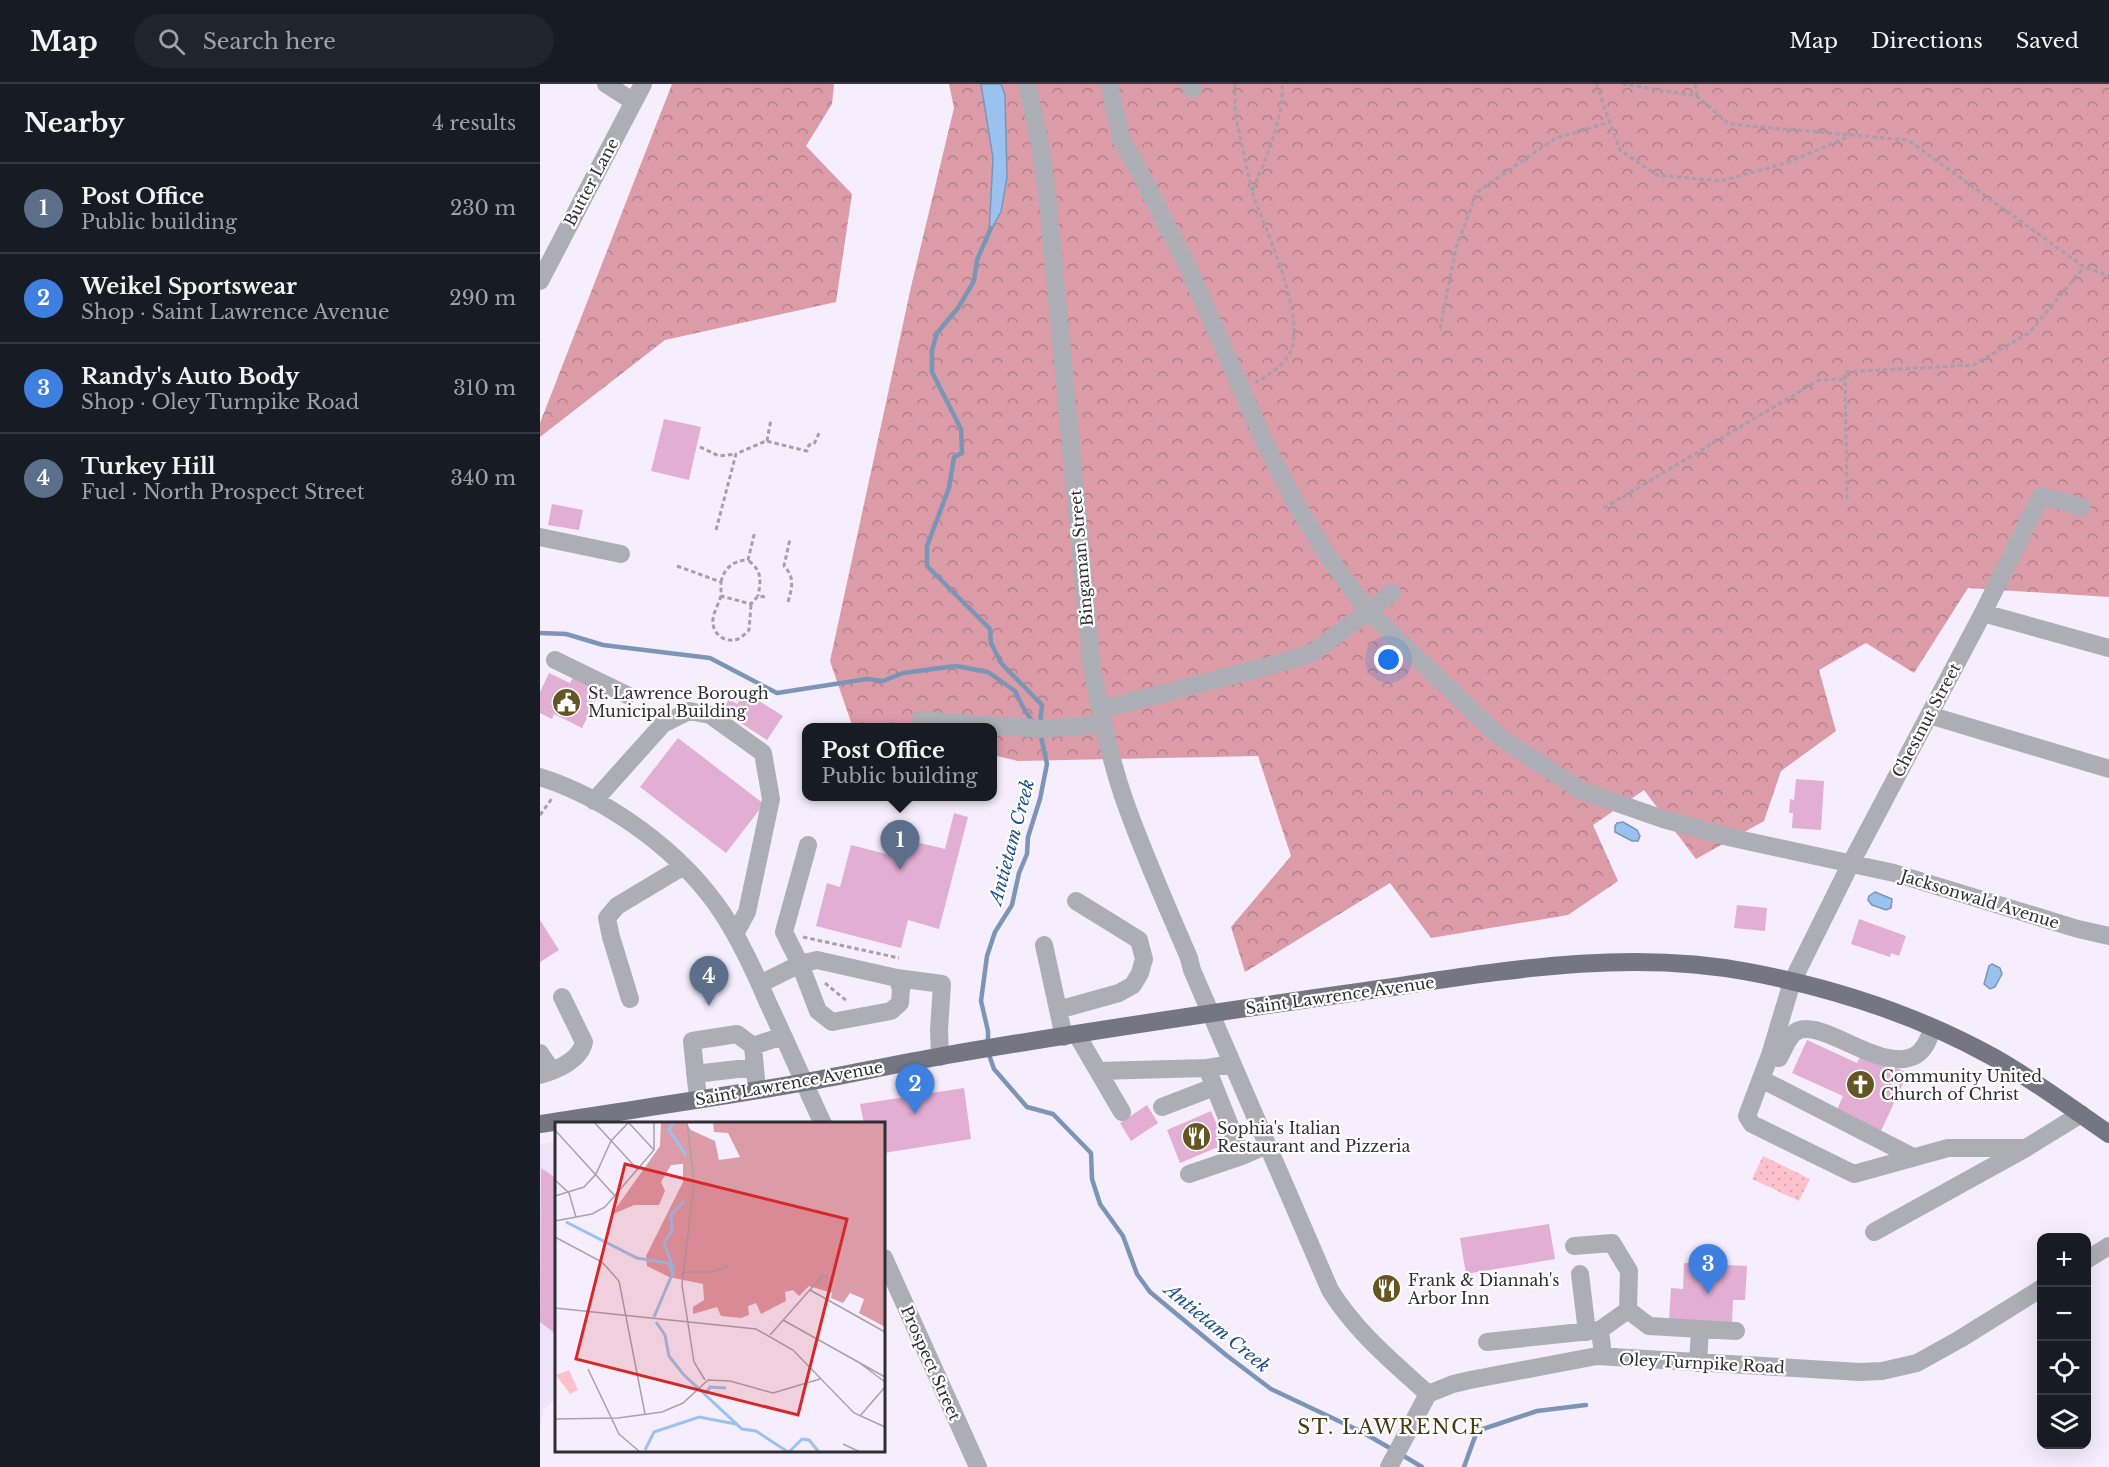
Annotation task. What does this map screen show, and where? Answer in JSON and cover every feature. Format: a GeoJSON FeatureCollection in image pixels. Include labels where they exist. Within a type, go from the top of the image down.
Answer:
{"type":"FeatureCollection","features":[{"type":"Feature","properties":{"kind":"main road","name":"Saint Lawrence Avenue"},"geometry":{"type":"LineString","coordinates":[[540,1124],[804,1083],[940,1057],[1212,1013],[1514,971],[1586,963],[1633,962],[1686,964],[1748,972],[1838,992],[1886,1008],[1934,1028],[2003,1063],[2109,1134]]}},
{"type":"Feature","properties":{"kind":"street"},"geometry":{"type":"LineString","coordinates":[[606,84],[633,102]]}},
{"type":"Feature","properties":{"kind":"street","name":"Butter Lane"},"geometry":{"type":"LineString","coordinates":[[540,280],[643,84]]}},
{"type":"Feature","properties":{"kind":"street","name":"Bingaman Street"},"geometry":{"type":"LineString","coordinates":[[1027,84],[1041,148],[1048,202],[1086,617],[1102,717],[1123,795],[1192,970],[1324,1279],[1350,1320],[1428,1394]]}},
{"type":"Feature","properties":{"kind":"street","name":"Jacksonwald Avenue"},"geometry":{"type":"LineString","coordinates":[[1109,84],[1122,141],[1188,267],[1266,445],[1299,509],[1327,555],[1368,611],[1501,738],[1580,790],[1663,819],[1817,858],[1894,873],[2078,929],[2109,936]]}},
{"type":"Feature","properties":{"kind":"street","name":"Chestnut Street"},"geometry":{"type":"LineString","coordinates":[[1912,1157],[1854,1174],[1752,1124],[1746,1116],[1770,1055],[1792,982],[2041,496],[2082,507]]}},
{"type":"Feature","properties":{"kind":"street"},"geometry":{"type":"LineString","coordinates":[[540,537],[621,554]]}},
{"type":"Feature","properties":{"kind":"street"},"geometry":{"type":"LineString","coordinates":[[997,726],[1042,729],[1102,717],[1298,658],[1315,651],[1392,593]]}},
{"type":"Feature","properties":{"kind":"street"},"geometry":{"type":"LineString","coordinates":[[1983,613],[2109,648]]}},
{"type":"Feature","properties":{"kind":"street"},"geometry":{"type":"LineString","coordinates":[[555,660],[627,695]]}},
{"type":"Feature","properties":{"kind":"street"},"geometry":{"type":"LineString","coordinates":[[594,801],[663,724],[689,711],[710,715],[763,753],[771,799],[747,912],[735,934]]}},
{"type":"Feature","properties":{"kind":"street"},"geometry":{"type":"LineString","coordinates":[[1929,715],[2109,770]]}},
{"type":"Feature","properties":{"kind":"street"},"geometry":{"type":"LineString","coordinates":[[921,720],[961,723]]}},
{"type":"Feature","properties":{"kind":"street"},"geometry":{"type":"LineString","coordinates":[[540,777],[594,801],[631,823],[682,867],[711,898],[735,934],[760,984],[822,1122]]}},
{"type":"Feature","properties":{"kind":"street"},"geometry":{"type":"LineString","coordinates":[[807,845],[784,932],[800,964],[818,1011],[832,1022],[891,1011],[900,1003],[901,989],[897,978]]}},
{"type":"Feature","properties":{"kind":"street"},"geometry":{"type":"LineString","coordinates":[[630,999],[611,937],[608,918],[617,906],[682,867]]}},
{"type":"Feature","properties":{"kind":"street"},"geometry":{"type":"LineString","coordinates":[[1058,1010],[1119,993],[1133,985],[1144,959],[1138,940],[1076,901]]}},
{"type":"Feature","properties":{"kind":"street"},"geometry":{"type":"LineString","coordinates":[[1044,945],[1058,1010],[1070,1036],[1098,1071],[1122,1112]]}},
{"type":"Feature","properties":{"kind":"street"},"geometry":{"type":"LineString","coordinates":[[760,984],[800,964],[817,960],[897,978],[942,984],[940,1057]]}},
{"type":"Feature","properties":{"kind":"street"},"geometry":{"type":"LineString","coordinates":[[540,1053],[546,1073],[561,1068],[582,1049],[584,1042],[562,997]]}},
{"type":"Feature","properties":{"kind":"street"},"geometry":{"type":"LineString","coordinates":[[1770,1055],[1779,1058],[1793,1033],[1803,1029],[1819,1031],[1874,1055],[1908,1059],[1923,1048],[1934,1028]]}},
{"type":"Feature","properties":{"kind":"street"},"geometry":{"type":"LineString","coordinates":[[698,1099],[692,1041],[737,1034],[753,1046]]}},
{"type":"Feature","properties":{"kind":"street"},"geometry":{"type":"LineString","coordinates":[[753,1046],[783,1036]]}},
{"type":"Feature","properties":{"kind":"street"},"geometry":{"type":"LineString","coordinates":[[753,1046],[757,1090]]}},
{"type":"Feature","properties":{"kind":"street"},"geometry":{"type":"LineString","coordinates":[[1098,1071],[1207,1068],[1232,1064]]}},
{"type":"Feature","properties":{"kind":"street"},"geometry":{"type":"LineString","coordinates":[[695,1074],[754,1067]]}},
{"type":"Feature","properties":{"kind":"street"},"geometry":{"type":"LineString","coordinates":[[1207,1068],[1242,1156]]}},
{"type":"Feature","properties":{"kind":"street"},"geometry":{"type":"LineString","coordinates":[[1761,1079],[1912,1157],[1947,1148],[2026,1148]]}},
{"type":"Feature","properties":{"kind":"street"},"geometry":{"type":"LineString","coordinates":[[1162,1107],[1214,1087]]}},
{"type":"Feature","properties":{"kind":"street"},"geometry":{"type":"LineString","coordinates":[[1874,1232],[2026,1148],[2080,1114]]}},
{"type":"Feature","properties":{"kind":"street"},"geometry":{"type":"LineString","coordinates":[[1189,1174],[1267,1145]]}},
{"type":"Feature","properties":{"kind":"street"},"geometry":{"type":"LineString","coordinates":[[1574,1246],[1612,1244],[1629,1271],[1628,1310]]}},
{"type":"Feature","properties":{"kind":"street"},"geometry":{"type":"LineString","coordinates":[[2091,1257],[2109,1246]]}},
{"type":"Feature","properties":{"kind":"street","name":"Prospect Street"},"geometry":{"type":"LineString","coordinates":[[885,1260],[978,1467]]}},
{"type":"Feature","properties":{"kind":"street"},"geometry":{"type":"LineString","coordinates":[[1580,1274],[1594,1331],[1603,1356]]}},
{"type":"Feature","properties":{"kind":"street","name":"Oley Turnpike Road"},"geometry":{"type":"LineString","coordinates":[[1428,1394],[1453,1384],[1570,1360],[1603,1356],[1860,1372],[1903,1367],[1917,1363],[1960,1339],[2037,1291]]}},
{"type":"Feature","properties":{"kind":"street"},"geometry":{"type":"LineString","coordinates":[[1628,1310],[1648,1326],[1736,1331]]}},
{"type":"Feature","properties":{"kind":"street"},"geometry":{"type":"LineString","coordinates":[[1487,1342],[1594,1331],[1628,1310]]}},
{"type":"Feature","properties":{"kind":"street"},"geometry":{"type":"LineString","coordinates":[[1698,1363],[1700,1329]]}},
{"type":"Feature","properties":{"kind":"street"},"geometry":{"type":"LineString","coordinates":[[1512,1339],[1515,1371]]}},
{"type":"Feature","properties":{"kind":"street"},"geometry":{"type":"LineString","coordinates":[[1391,1463],[1428,1394]]}},
{"type":"Feature","properties":{"kind":"path"},"geometry":{"type":"LineString","coordinates":[[1234,84],[1235,113],[1252,192],[1292,304],[1293,345],[1280,367],[1243,391]]}},
{"type":"Feature","properties":{"kind":"path"},"geometry":{"type":"LineString","coordinates":[[1252,192],[1272,140],[1283,92],[1282,84]]}},
{"type":"Feature","properties":{"kind":"path"},"geometry":{"type":"LineString","coordinates":[[1596,84],[1620,150],[1657,175],[1721,181],[1786,163],[1851,135]]}},
{"type":"Feature","properties":{"kind":"path"},"geometry":{"type":"LineString","coordinates":[[1622,84],[1697,96],[1729,124],[1908,140],[2084,267],[2109,276]]}},
{"type":"Feature","properties":{"kind":"path"},"geometry":{"type":"LineString","coordinates":[[1695,84],[1697,96]]}},
{"type":"Feature","properties":{"kind":"path"},"geometry":{"type":"LineString","coordinates":[[1440,329],[1456,248],[1477,192],[1556,138],[1610,122]]}},
{"type":"Feature","properties":{"kind":"path"},"geometry":{"type":"LineString","coordinates":[[1847,498],[1845,372],[1973,365],[2029,333],[2084,267]]}},
{"type":"Feature","properties":{"kind":"path"},"geometry":{"type":"LineString","coordinates":[[1604,507],[1819,380],[1845,379]]}},
{"type":"Feature","properties":{"kind":"path"},"geometry":{"type":"LineString","coordinates":[[766,441],[771,419]]}},
{"type":"Feature","properties":{"kind":"path"},"geometry":{"type":"LineString","coordinates":[[700,447],[719,456],[736,454],[766,441],[807,451],[809,445],[814,444],[818,438],[820,431]]}},
{"type":"Feature","properties":{"kind":"path"},"geometry":{"type":"LineString","coordinates":[[716,530],[736,454]]}},
{"type":"Feature","properties":{"kind":"path"},"geometry":{"type":"LineString","coordinates":[[748,560],[755,531]]}},
{"type":"Feature","properties":{"kind":"path"},"geometry":{"type":"LineString","coordinates":[[788,602],[793,584],[784,566],[790,539]]}},
{"type":"Feature","properties":{"kind":"path"},"geometry":{"type":"LineString","coordinates":[[740,560],[748,560],[758,569],[761,578],[758,596],[751,604],[749,630],[740,639],[729,641],[721,638],[712,621],[722,596],[721,582],[730,566],[740,560]]}},
{"type":"Feature","properties":{"kind":"path"},"geometry":{"type":"LineString","coordinates":[[677,566],[721,582]]}},
{"type":"Feature","properties":{"kind":"path"},"geometry":{"type":"LineString","coordinates":[[722,596],[751,604]]}},
{"type":"Feature","properties":{"kind":"path"},"geometry":{"type":"LineString","coordinates":[[758,596],[765,597]]}},
{"type":"Feature","properties":{"kind":"path"},"geometry":{"type":"LineString","coordinates":[[540,815],[561,786]]}},
{"type":"Feature","properties":{"kind":"shaded area"},"geometry":{"type":"Polygon","coordinates":[[[555,1142],[555,1401],[544,1409],[540,1428],[540,1144],[555,1142]]]}},
{"type":"Feature","properties":{"kind":"shaded area"},"geometry":{"type":"Polygon","coordinates":[[[1763,1156],[1810,1179],[1799,1201],[1752,1179],[1763,1156]]]}},
{"type":"Feature","properties":{"kind":"green space"},"geometry":{"type":"Polygon","coordinates":[[[672,84],[834,84],[832,104],[806,146],[852,194],[836,302],[665,340],[540,437],[540,423],[672,84]]]}},
{"type":"Feature","properties":{"kind":"green space"},"geometry":{"type":"Polygon","coordinates":[[[949,84],[2109,84],[2109,597],[1968,588],[1914,673],[1866,643],[1819,670],[1836,731],[1781,771],[1764,821],[1696,859],[1644,790],[1593,825],[1618,881],[1568,915],[1431,938],[1390,883],[1245,972],[1231,927],[1291,856],[1258,756],[1018,761],[997,756],[997,723],[851,723],[830,661],[911,287],[954,108],[949,84]]]}},
{"type":"Feature","properties":{"kind":"water"},"geometry":{"type":"Polygon","coordinates":[[[981,84],[1001,84],[1005,95],[1007,177],[1001,212],[989,233],[993,158],[981,84]]]}},
{"type":"Feature","properties":{"kind":"water"},"geometry":{"type":"Polygon","coordinates":[[[1623,822],[1637,830],[1640,836],[1638,841],[1632,841],[1615,832],[1617,823],[1623,822]]]}},
{"type":"Feature","properties":{"kind":"water"},"geometry":{"type":"Polygon","coordinates":[[[1875,892],[1892,899],[1891,908],[1886,910],[1872,905],[1868,900],[1869,896],[1875,892]]]}},
{"type":"Feature","properties":{"kind":"water"},"geometry":{"type":"Polygon","coordinates":[[[1992,964],[2000,968],[2002,974],[1995,987],[1990,989],[1984,984],[1989,966],[1992,964]]]}},
{"type":"Feature","properties":{"kind":"building"},"geometry":{"type":"Polygon","coordinates":[[[664,419],[701,427],[689,480],[651,471],[664,419]]]}},
{"type":"Feature","properties":{"kind":"building"},"geometry":{"type":"Polygon","coordinates":[[[552,504],[583,510],[579,530],[548,525],[552,504]]]}},
{"type":"Feature","properties":{"kind":"building","name":"St. Lawrence Borough Municipal Building"},"geometry":{"type":"Polygon","coordinates":[[[549,673],[570,683],[574,675],[602,688],[582,728],[554,714],[552,719],[540,713],[540,692],[549,673]]]}},
{"type":"Feature","properties":{"kind":"building"},"geometry":{"type":"Polygon","coordinates":[[[745,692],[783,716],[767,740],[722,711],[729,699],[737,704],[745,692]]]}},
{"type":"Feature","properties":{"kind":"building"},"geometry":{"type":"Polygon","coordinates":[[[678,738],[764,804],[726,853],[640,787],[678,738]]]}},
{"type":"Feature","properties":{"kind":"building"},"geometry":{"type":"Polygon","coordinates":[[[1796,779],[1824,781],[1821,830],[1792,828],[1793,813],[1789,813],[1790,799],[1794,800],[1796,779]]]}},
{"type":"Feature","properties":{"kind":"building"},"geometry":{"type":"Polygon","coordinates":[[[954,813],[968,817],[939,929],[908,920],[901,948],[816,926],[827,883],[840,887],[851,845],[894,856],[899,838],[945,849],[954,813]]]}},
{"type":"Feature","properties":{"kind":"building"},"geometry":{"type":"Polygon","coordinates":[[[1737,905],[1767,908],[1765,931],[1734,928],[1737,905]]]}},
{"type":"Feature","properties":{"kind":"building"},"geometry":{"type":"Polygon","coordinates":[[[1859,919],[1906,936],[1899,956],[1891,953],[1890,957],[1851,944],[1859,919]]]}},
{"type":"Feature","properties":{"kind":"building"},"geometry":{"type":"Polygon","coordinates":[[[540,920],[559,950],[540,962],[540,920]]]}},
{"type":"Feature","properties":{"kind":"building","name":"Community United Church of Christ"},"geometry":{"type":"Polygon","coordinates":[[[1807,1040],[1857,1063],[1862,1053],[1908,1073],[1880,1133],[1836,1112],[1843,1096],[1792,1073],[1807,1040]]]}},
{"type":"Feature","properties":{"kind":"building"},"geometry":{"type":"Polygon","coordinates":[[[964,1088],[971,1139],[885,1153],[885,1122],[864,1122],[860,1104],[964,1088]]]}},
{"type":"Feature","properties":{"kind":"building"},"geometry":{"type":"Polygon","coordinates":[[[1147,1105],[1158,1123],[1131,1141],[1120,1123],[1147,1105]]]}},
{"type":"Feature","properties":{"kind":"building","name":"Sophia's Italian Restaurant and Pizzeria"},"geometry":{"type":"Polygon","coordinates":[[[1211,1111],[1225,1144],[1180,1163],[1167,1130],[1211,1111]]]}},
{"type":"Feature","properties":{"kind":"building"},"geometry":{"type":"Polygon","coordinates":[[[541,1168],[555,1177],[555,1333],[540,1322],[541,1168]]]}},
{"type":"Feature","properties":{"kind":"building"},"geometry":{"type":"Polygon","coordinates":[[[1549,1224],[1555,1259],[1466,1274],[1460,1238],[1549,1224]]]}},
{"type":"Feature","properties":{"kind":"building"},"geometry":{"type":"Polygon","coordinates":[[[1684,1263],[1747,1266],[1745,1300],[1733,1300],[1732,1322],[1669,1319],[1671,1288],[1683,1289],[1684,1263]]]}},
{"type":"Feature","properties":{"kind":"waterway","name":"Antietam Creek"},"geometry":{"type":"LineString","coordinates":[[991,228],[977,260],[974,281],[958,308],[937,333],[932,350],[932,372],[961,429],[962,453],[954,457],[949,488],[927,546],[927,566],[990,629],[991,643],[1001,663],[1042,705],[1040,724]]}},
{"type":"Feature","properties":{"kind":"waterway"},"geometry":{"type":"LineString","coordinates":[[540,633],[566,634],[603,645],[710,658],[777,693],[867,679],[883,681],[903,673],[956,666],[988,672],[1015,691],[1034,723]]}},
{"type":"Feature","properties":{"kind":"waterway","name":"Antietam Creek"},"geometry":{"type":"LineString","coordinates":[[988,1043],[988,1031],[981,1001],[987,956],[995,932],[1012,905],[1019,873],[1027,854],[1028,837],[1040,799],[1047,764],[1040,732]]}},
{"type":"Feature","properties":{"kind":"waterway","name":"Antietam Creek"},"geometry":{"type":"LineString","coordinates":[[988,1052],[994,1069],[1027,1107],[1053,1114],[1091,1153],[1092,1179],[1100,1204],[1123,1236],[1137,1274],[1150,1292],[1271,1389],[1362,1432],[1395,1451]]}},
{"type":"Feature","properties":{"kind":"waterway"},"geometry":{"type":"LineString","coordinates":[[1464,1467],[1477,1431],[1537,1411],[1586,1405]]}},
{"type":"Feature","properties":{"kind":"waterway","name":"Antietam Creek"},"geometry":{"type":"LineString","coordinates":[[1402,1455],[1422,1467]]}},
{"type":"Feature","properties":{"kind":"place","name":"St. Lawrence Borough Municipal Building"},"geometry":{"type":"Point","coordinates":[567,702]}},
{"type":"Feature","properties":{"kind":"place","name":"Post Office"},"geometry":{"type":"Point","coordinates":[900,870]}},
{"type":"Feature","properties":{"kind":"place","name":"Turkey Hill"},"geometry":{"type":"Point","coordinates":[709,1006]}},
{"type":"Feature","properties":{"kind":"place","name":"Community United Church of Christ"},"geometry":{"type":"Point","coordinates":[1860,1085]}},
{"type":"Feature","properties":{"kind":"place","name":"Weikel Sportswear"},"geometry":{"type":"Point","coordinates":[915,1114]}},
{"type":"Feature","properties":{"kind":"place","name":"Sophia's Italian Restaurant and Pizzeria"},"geometry":{"type":"Point","coordinates":[1196,1137]}},
{"type":"Feature","properties":{"kind":"place","name":"Frank & Diannah's Arbor Inn"},"geometry":{"type":"Point","coordinates":[1387,1289]}},
{"type":"Feature","properties":{"kind":"place","name":"Randy's Auto Body"},"geometry":{"type":"Point","coordinates":[1708,1294]}},
{"type":"Feature","properties":{"kind":"district","name":"ST. LAWRENCE"},"geometry":{"type":"Point","coordinates":[1391,1427]}}]}
